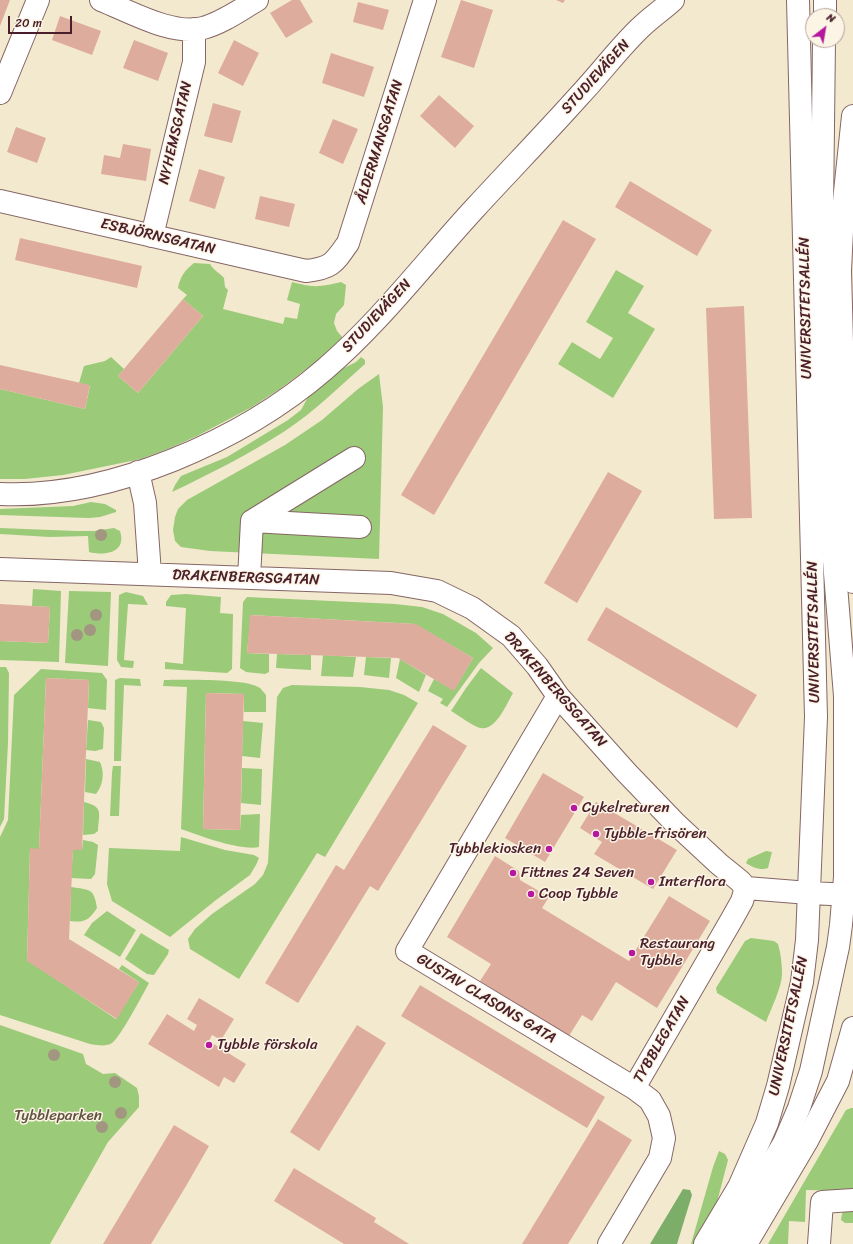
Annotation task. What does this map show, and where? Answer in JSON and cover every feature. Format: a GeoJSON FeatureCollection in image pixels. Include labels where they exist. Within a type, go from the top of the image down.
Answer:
{"type":"FeatureCollection","features":[{"type":"Feature","properties":{"kind":"street"},"geometry":{"type":"LineString","coordinates":[[0,93],[38,0]]}},
{"type":"Feature","properties":{"kind":"street"},"geometry":{"type":"LineString","coordinates":[[101,0],[157,23],[177,29],[194,30],[202,29],[217,23],[257,0]]}},
{"type":"Feature","properties":{"kind":"street","name":"ÅLDERMANSGATAN"},"geometry":{"type":"LineString","coordinates":[[316,270],[328,267],[337,259],[348,243],[424,0]]}},
{"type":"Feature","properties":{"kind":"street","name":"STUDIEVÄGEN"},"geometry":{"type":"LineString","coordinates":[[0,494],[56,492],[99,484],[138,472],[212,443],[249,423],[289,398],[326,369],[371,325],[475,208],[580,96],[640,28],[673,0]]}},
{"type":"Feature","properties":{"kind":"street","name":"UNIVERSITETSALLÉN"},"geometry":{"type":"LineString","coordinates":[[705,1244],[739,1187],[767,1123],[778,1086],[802,982],[807,940],[816,724],[816,666],[798,0]]}},
{"type":"Feature","properties":{"kind":"street","name":"NYHEMSGATAN"},"geometry":{"type":"LineString","coordinates":[[152,236],[194,62],[194,30]]}},
{"type":"Feature","properties":{"kind":"street"},"geometry":{"type":"LineString","coordinates":[[724,1244],[784,1143],[800,1108],[811,1072],[848,895],[845,877],[845,696],[828,487],[822,210],[824,48]]}},
{"type":"Feature","properties":{"kind":"street"},"geometry":{"type":"LineString","coordinates":[[853,116],[843,211],[840,270],[847,519],[853,582]]}},
{"type":"Feature","properties":{"kind":"street","name":"ESBJÖRNSGATAN"},"geometry":{"type":"LineString","coordinates":[[0,201],[306,271],[316,270]]}},
{"type":"Feature","properties":{"kind":"street"},"geometry":{"type":"LineString","coordinates":[[252,521],[354,458]]}},
{"type":"Feature","properties":{"kind":"street"},"geometry":{"type":"LineString","coordinates":[[138,472],[145,503],[150,574]]}},
{"type":"Feature","properties":{"kind":"street"},"geometry":{"type":"LineString","coordinates":[[252,521],[360,526]]}},
{"type":"Feature","properties":{"kind":"street"},"geometry":{"type":"LineString","coordinates":[[249,578],[252,521]]}},
{"type":"Feature","properties":{"kind":"street","name":"DRAKENBERGSGATAN"},"geometry":{"type":"LineString","coordinates":[[0,569],[391,583],[437,591],[472,608],[511,636],[537,666],[558,696],[654,803],[746,888]]}},
{"type":"Feature","properties":{"kind":"street","name":"GUSTAV CLASONS GATA"},"geometry":{"type":"LineString","coordinates":[[558,696],[407,951],[634,1088]]}},
{"type":"Feature","properties":{"kind":"street"},"geometry":{"type":"LineString","coordinates":[[746,888],[848,895]]}},
{"type":"Feature","properties":{"kind":"street","name":"TYBBLEGATAN"},"geometry":{"type":"LineString","coordinates":[[609,1244],[660,1158],[664,1138],[659,1116],[650,1100],[634,1088],[732,919],[742,901],[746,888]]}},
{"type":"Feature","properties":{"kind":"street"},"geometry":{"type":"LineString","coordinates":[[746,1244],[807,1141],[838,1081],[853,1028]]}},
{"type":"Feature","properties":{"kind":"street"},"geometry":{"type":"LineString","coordinates":[[819,1244],[822,1202],[853,1200]]}},
{"type":"Feature","properties":{"kind":"green space"},"geometry":{"type":"Polygon","coordinates":[[[194,263],[210,264],[224,278],[225,287],[228,290],[223,309],[283,324],[285,317],[297,319],[300,304],[287,300],[292,282],[317,286],[341,282],[346,285],[344,305],[336,314],[334,323],[337,331],[349,345],[338,354],[321,358],[281,388],[252,407],[197,436],[170,448],[141,459],[63,475],[25,479],[0,479],[0,389],[85,409],[90,386],[79,383],[84,366],[105,361],[111,357],[124,369],[118,376],[138,393],[203,316],[183,299],[187,295],[178,288],[183,274],[194,263]]]}},
{"type":"Feature","properties":{"kind":"green space"},"geometry":{"type":"Polygon","coordinates":[[[616,270],[644,286],[628,313],[655,329],[613,398],[558,364],[572,342],[600,359],[613,338],[586,322],[616,270]]]}},
{"type":"Feature","properties":{"kind":"green space"},"geometry":{"type":"Polygon","coordinates":[[[361,357],[365,360],[365,364],[296,424],[243,456],[172,492],[181,476],[227,457],[288,420],[301,410],[314,386],[330,374],[356,362],[361,357]]]}},
{"type":"Feature","properties":{"kind":"green space"},"geometry":{"type":"Polygon","coordinates":[[[379,374],[383,407],[379,559],[210,551],[181,547],[175,541],[173,530],[175,517],[178,509],[187,500],[285,445],[322,420],[358,389],[379,374]]]}},
{"type":"Feature","properties":{"kind":"green space"},"geometry":{"type":"Polygon","coordinates":[[[91,502],[105,504],[116,510],[116,512],[100,517],[89,518],[0,515],[0,509],[73,506],[91,502]]]}},
{"type":"Feature","properties":{"kind":"green space"},"geometry":{"type":"Polygon","coordinates":[[[0,528],[94,531],[114,528],[120,531],[121,538],[120,544],[117,548],[108,553],[102,554],[89,552],[88,536],[50,537],[0,534],[0,528]]]}},
{"type":"Feature","properties":{"kind":"green space"},"geometry":{"type":"Polygon","coordinates":[[[33,589],[61,591],[59,662],[0,660],[0,641],[48,643],[50,607],[32,606],[33,589]]]}},
{"type":"Feature","properties":{"kind":"green space"},"geometry":{"type":"Polygon","coordinates":[[[69,591],[111,592],[108,666],[65,663],[69,591]]]}},
{"type":"Feature","properties":{"kind":"green space"},"geometry":{"type":"Polygon","coordinates":[[[126,592],[143,596],[148,605],[128,604],[124,660],[134,661],[133,668],[121,667],[117,660],[119,595],[126,592]]]}},
{"type":"Feature","properties":{"kind":"green space"},"geometry":{"type":"Polygon","coordinates":[[[186,594],[221,597],[220,613],[233,614],[232,669],[227,673],[165,669],[165,662],[183,664],[186,608],[166,606],[166,602],[171,595],[186,594]]]}},
{"type":"Feature","properties":{"kind":"green space"},"geometry":{"type":"Polygon","coordinates":[[[247,597],[395,604],[422,607],[443,614],[476,633],[493,648],[479,663],[447,707],[440,703],[443,699],[428,691],[434,679],[454,690],[473,658],[415,624],[251,615],[247,653],[269,654],[269,672],[265,674],[246,672],[240,668],[243,602],[247,597]]]}},
{"type":"Feature","properties":{"kind":"green space"},"geometry":{"type":"Polygon","coordinates":[[[277,654],[311,655],[311,670],[276,668],[277,654]]]}},
{"type":"Feature","properties":{"kind":"green space"},"geometry":{"type":"Polygon","coordinates":[[[323,655],[356,657],[353,677],[321,676],[323,655]]]}},
{"type":"Feature","properties":{"kind":"green space"},"geometry":{"type":"Polygon","coordinates":[[[366,657],[391,658],[389,678],[364,675],[366,657]]]}},
{"type":"Feature","properties":{"kind":"green space"},"geometry":{"type":"Polygon","coordinates":[[[400,659],[426,675],[419,692],[396,678],[400,659]]]}},
{"type":"Feature","properties":{"kind":"green space"},"geometry":{"type":"Polygon","coordinates":[[[0,667],[6,667],[9,673],[8,743],[4,819],[0,827],[0,667]]]}},
{"type":"Feature","properties":{"kind":"green space"},"geometry":{"type":"Polygon","coordinates":[[[481,668],[513,693],[496,721],[486,728],[481,728],[474,725],[451,711],[481,668]]]}},
{"type":"Feature","properties":{"kind":"green space"},"geometry":{"type":"Polygon","coordinates":[[[41,669],[102,673],[107,680],[106,710],[88,708],[89,680],[46,678],[39,849],[30,849],[27,960],[116,1019],[139,982],[119,969],[122,965],[149,983],[116,1039],[107,1045],[90,1044],[0,1015],[0,837],[8,820],[14,695],[41,669]]]}},
{"type":"Feature","properties":{"kind":"green space"},"geometry":{"type":"Polygon","coordinates":[[[120,678],[140,679],[141,686],[124,685],[121,761],[114,761],[115,680],[120,678]]]}},
{"type":"Feature","properties":{"kind":"green space"},"geometry":{"type":"Polygon","coordinates":[[[164,680],[228,681],[252,685],[260,688],[266,695],[266,712],[244,712],[244,694],[206,693],[203,829],[240,830],[241,815],[260,814],[259,847],[251,848],[231,845],[181,829],[187,687],[163,686],[164,680]]]}},
{"type":"Feature","properties":{"kind":"green space"},"geometry":{"type":"Polygon","coordinates":[[[292,685],[360,687],[389,690],[404,695],[418,703],[325,857],[317,853],[239,979],[190,949],[188,939],[195,929],[212,914],[255,884],[263,875],[268,863],[277,697],[283,688],[292,685]]]}},
{"type":"Feature","properties":{"kind":"green space"},"geometry":{"type":"Polygon","coordinates":[[[88,720],[101,722],[104,728],[103,749],[95,751],[86,750],[88,720]]]}},
{"type":"Feature","properties":{"kind":"green space"},"geometry":{"type":"Polygon","coordinates":[[[243,721],[263,723],[260,758],[242,756],[243,721]]]}},
{"type":"Feature","properties":{"kind":"green space"},"geometry":{"type":"Polygon","coordinates":[[[86,759],[100,762],[102,766],[102,779],[96,794],[85,792],[86,759]]]}},
{"type":"Feature","properties":{"kind":"green space"},"geometry":{"type":"Polygon","coordinates":[[[113,766],[121,766],[119,816],[110,816],[113,766]]]}},
{"type":"Feature","properties":{"kind":"green space"},"geometry":{"type":"Polygon","coordinates":[[[242,768],[262,769],[261,805],[241,803],[242,768]]]}},
{"type":"Feature","properties":{"kind":"green space"},"geometry":{"type":"Polygon","coordinates":[[[84,802],[95,806],[99,812],[98,831],[94,834],[83,835],[84,802]]]}},
{"type":"Feature","properties":{"kind":"green space"},"geometry":{"type":"Polygon","coordinates":[[[181,837],[225,850],[254,855],[259,858],[250,875],[170,937],[112,901],[107,884],[109,848],[180,851],[181,837]]]}},
{"type":"Feature","properties":{"kind":"green space"},"geometry":{"type":"Polygon","coordinates":[[[83,840],[93,842],[98,845],[95,874],[91,879],[71,878],[73,850],[82,850],[83,840]]]}},
{"type":"Feature","properties":{"kind":"green space"},"geometry":{"type":"Polygon","coordinates":[[[766,851],[772,852],[768,868],[760,869],[746,863],[748,859],[766,851]]]}},
{"type":"Feature","properties":{"kind":"green space"},"geometry":{"type":"Polygon","coordinates":[[[71,887],[90,891],[96,901],[97,908],[86,920],[79,922],[70,921],[71,887]]]}},
{"type":"Feature","properties":{"kind":"green space"},"geometry":{"type":"Polygon","coordinates":[[[107,911],[136,930],[120,957],[84,935],[92,923],[107,911]]]}},
{"type":"Feature","properties":{"kind":"green space"},"geometry":{"type":"Polygon","coordinates":[[[141,933],[169,950],[168,954],[154,975],[147,974],[125,959],[141,933]]]}},
{"type":"Feature","properties":{"kind":"green space"},"geometry":{"type":"Polygon","coordinates":[[[751,938],[774,941],[778,944],[781,955],[781,981],[778,993],[766,1022],[717,993],[716,988],[745,941],[751,938]]]}},
{"type":"Feature","properties":{"kind":"green space","name":"Tybbleparken"},"geometry":{"type":"Polygon","coordinates":[[[0,1025],[83,1054],[86,1064],[103,1074],[115,1073],[137,1088],[139,1096],[139,1107],[108,1142],[50,1244],[0,1244],[0,1025]]]}},
{"type":"Feature","properties":{"kind":"green space"},"geometry":{"type":"Polygon","coordinates":[[[853,1108],[853,1191],[806,1190],[805,1222],[789,1221],[788,1244],[768,1244],[846,1110],[853,1108]]]}},
{"type":"Feature","properties":{"kind":"green space"},"geometry":{"type":"Polygon","coordinates":[[[719,1151],[725,1154],[728,1160],[717,1202],[696,1244],[691,1244],[713,1167],[719,1151]]]}},
{"type":"Feature","properties":{"kind":"green space"},"geometry":{"type":"Polygon","coordinates":[[[683,1189],[690,1190],[692,1195],[677,1244],[650,1244],[683,1189]]]}},
{"type":"Feature","properties":{"kind":"green space"},"geometry":{"type":"Polygon","coordinates":[[[845,1209],[853,1209],[853,1223],[845,1223],[841,1220],[845,1209]]]}},
{"type":"Feature","properties":{"kind":"building"},"geometry":{"type":"Polygon","coordinates":[[[0,0],[10,0],[0,26],[0,0]]]}},
{"type":"Feature","properties":{"kind":"building"},"geometry":{"type":"Polygon","coordinates":[[[292,0],[300,0],[313,22],[286,38],[270,13],[292,0]]]}},
{"type":"Feature","properties":{"kind":"building"},"geometry":{"type":"Polygon","coordinates":[[[461,0],[493,10],[474,68],[441,57],[461,0]]]}},
{"type":"Feature","properties":{"kind":"building"},"geometry":{"type":"Polygon","coordinates":[[[556,0],[565,0],[563,3],[556,0]]]}},
{"type":"Feature","properties":{"kind":"building"},"geometry":{"type":"Polygon","coordinates":[[[358,2],[389,10],[383,30],[353,22],[358,2]]]}},
{"type":"Feature","properties":{"kind":"building"},"geometry":{"type":"Polygon","coordinates":[[[60,16],[101,31],[92,55],[52,40],[60,16]]]}},
{"type":"Feature","properties":{"kind":"building"},"geometry":{"type":"Polygon","coordinates":[[[134,40],[168,53],[158,81],[123,68],[134,40]]]}},
{"type":"Feature","properties":{"kind":"building"},"geometry":{"type":"Polygon","coordinates":[[[234,40],[259,53],[243,86],[218,73],[234,40]]]}},
{"type":"Feature","properties":{"kind":"building"},"geometry":{"type":"Polygon","coordinates":[[[331,53],[374,67],[364,97],[322,83],[331,53]]]}},
{"type":"Feature","properties":{"kind":"building"},"geometry":{"type":"Polygon","coordinates":[[[439,95],[474,126],[455,148],[420,116],[439,95]]]}},
{"type":"Feature","properties":{"kind":"building"},"geometry":{"type":"Polygon","coordinates":[[[213,103],[241,111],[232,143],[204,136],[213,103]]]}},
{"type":"Feature","properties":{"kind":"building"},"geometry":{"type":"Polygon","coordinates":[[[333,119],[358,129],[343,164],[319,153],[333,119]]]}},
{"type":"Feature","properties":{"kind":"building"},"geometry":{"type":"Polygon","coordinates":[[[16,127],[46,138],[37,163],[7,152],[16,127]]]}},
{"type":"Feature","properties":{"kind":"building"},"geometry":{"type":"Polygon","coordinates":[[[123,144],[151,149],[146,181],[101,174],[104,155],[120,158],[123,144]]]}},
{"type":"Feature","properties":{"kind":"building"},"geometry":{"type":"Polygon","coordinates":[[[199,169],[225,177],[215,209],[189,201],[199,169]]]}},
{"type":"Feature","properties":{"kind":"building"},"geometry":{"type":"Polygon","coordinates":[[[630,181],[712,230],[697,256],[615,207],[630,181]]]}},
{"type":"Feature","properties":{"kind":"building"},"geometry":{"type":"Polygon","coordinates":[[[260,196],[295,204],[289,227],[255,219],[260,196]]]}},
{"type":"Feature","properties":{"kind":"building"},"geometry":{"type":"Polygon","coordinates":[[[563,220],[596,239],[434,515],[401,495],[563,220]]]}},
{"type":"Feature","properties":{"kind":"building"},"geometry":{"type":"Polygon","coordinates":[[[20,238],[142,266],[137,288],[15,260],[20,238]]]}},
{"type":"Feature","properties":{"kind":"building"},"geometry":{"type":"Polygon","coordinates":[[[183,299],[203,316],[138,393],[118,376],[183,299]]]}},
{"type":"Feature","properties":{"kind":"building"},"geometry":{"type":"Polygon","coordinates":[[[744,306],[752,518],[714,519],[706,308],[744,306]]]}},
{"type":"Feature","properties":{"kind":"building"},"geometry":{"type":"Polygon","coordinates":[[[0,365],[90,385],[85,409],[0,389],[0,365]]]}},
{"type":"Feature","properties":{"kind":"building"},"geometry":{"type":"Polygon","coordinates":[[[608,472],[642,491],[577,603],[544,583],[608,472]]]}},
{"type":"Feature","properties":{"kind":"building"},"geometry":{"type":"Polygon","coordinates":[[[0,604],[50,607],[48,643],[0,641],[0,604]]]}},
{"type":"Feature","properties":{"kind":"building"},"geometry":{"type":"Polygon","coordinates":[[[606,607],[757,695],[737,728],[587,640],[606,607]]]}},
{"type":"Feature","properties":{"kind":"building"},"geometry":{"type":"Polygon","coordinates":[[[250,615],[416,624],[473,658],[454,691],[398,658],[247,653],[250,615]]]}},
{"type":"Feature","properties":{"kind":"building"},"geometry":{"type":"Polygon","coordinates":[[[46,678],[89,680],[82,850],[73,850],[69,939],[139,982],[117,1019],[27,961],[30,848],[39,849],[46,678]]]}},
{"type":"Feature","properties":{"kind":"building"},"geometry":{"type":"Polygon","coordinates":[[[206,693],[244,694],[240,830],[203,829],[206,693]]]}},
{"type":"Feature","properties":{"kind":"building"},"geometry":{"type":"Polygon","coordinates":[[[433,725],[467,746],[378,891],[370,886],[298,1003],[265,983],[336,865],[344,870],[433,725]]]}},
{"type":"Feature","properties":{"kind":"building"},"geometry":{"type":"Polygon","coordinates":[[[543,773],[584,797],[545,862],[505,838],[543,773]]]}},
{"type":"Feature","properties":{"kind":"building"},"geometry":{"type":"Polygon","coordinates":[[[596,802],[677,850],[653,889],[594,854],[602,842],[580,828],[596,802]]]}},
{"type":"Feature","properties":{"kind":"building"},"geometry":{"type":"Polygon","coordinates":[[[495,856],[519,871],[520,880],[549,897],[542,908],[629,961],[669,896],[710,921],[657,1008],[616,982],[592,1021],[582,1015],[569,1036],[480,981],[491,964],[447,937],[495,856]]]}},
{"type":"Feature","properties":{"kind":"building"},"geometry":{"type":"Polygon","coordinates":[[[420,985],[605,1097],[587,1128],[401,1016],[420,985]]]}},
{"type":"Feature","properties":{"kind":"building"},"geometry":{"type":"Polygon","coordinates":[[[199,998],[234,1019],[221,1040],[212,1035],[209,1041],[246,1064],[234,1083],[224,1077],[219,1087],[148,1044],[167,1014],[194,1031],[197,1025],[187,1019],[199,998]]]}},
{"type":"Feature","properties":{"kind":"building"},"geometry":{"type":"Polygon","coordinates":[[[357,1025],[386,1043],[319,1151],[290,1132],[357,1025]]]}},
{"type":"Feature","properties":{"kind":"building"},"geometry":{"type":"Polygon","coordinates":[[[598,1119],[632,1140],[568,1244],[522,1244],[598,1119]]]}},
{"type":"Feature","properties":{"kind":"building"},"geometry":{"type":"Polygon","coordinates":[[[174,1125],[209,1146],[186,1186],[151,1244],[103,1244],[174,1125]]]}},
{"type":"Feature","properties":{"kind":"building"},"geometry":{"type":"Polygon","coordinates":[[[294,1168],[376,1218],[374,1222],[409,1244],[344,1244],[274,1201],[294,1168]]]}},
{"type":"Feature","properties":{"kind":"place","name":"Cykelreturen"},"geometry":{"type":"Point","coordinates":[574,808]}},
{"type":"Feature","properties":{"kind":"place","name":"Tybble-frisören"},"geometry":{"type":"Point","coordinates":[596,834]}},
{"type":"Feature","properties":{"kind":"place","name":"Tybblekiosken"},"geometry":{"type":"Point","coordinates":[549,849]}},
{"type":"Feature","properties":{"kind":"place","name":"Fittnes 24 Seven"},"geometry":{"type":"Point","coordinates":[513,873]}},
{"type":"Feature","properties":{"kind":"place","name":"Interflora"},"geometry":{"type":"Point","coordinates":[651,882]}},
{"type":"Feature","properties":{"kind":"place","name":"Coop Tybble"},"geometry":{"type":"Point","coordinates":[531,894]}},
{"type":"Feature","properties":{"kind":"place","name":"Restaurang Tybble"},"geometry":{"type":"Point","coordinates":[632,953]}},
{"type":"Feature","properties":{"kind":"place","name":"Tybble förskola"},"geometry":{"type":"Point","coordinates":[209,1045]}}]}
